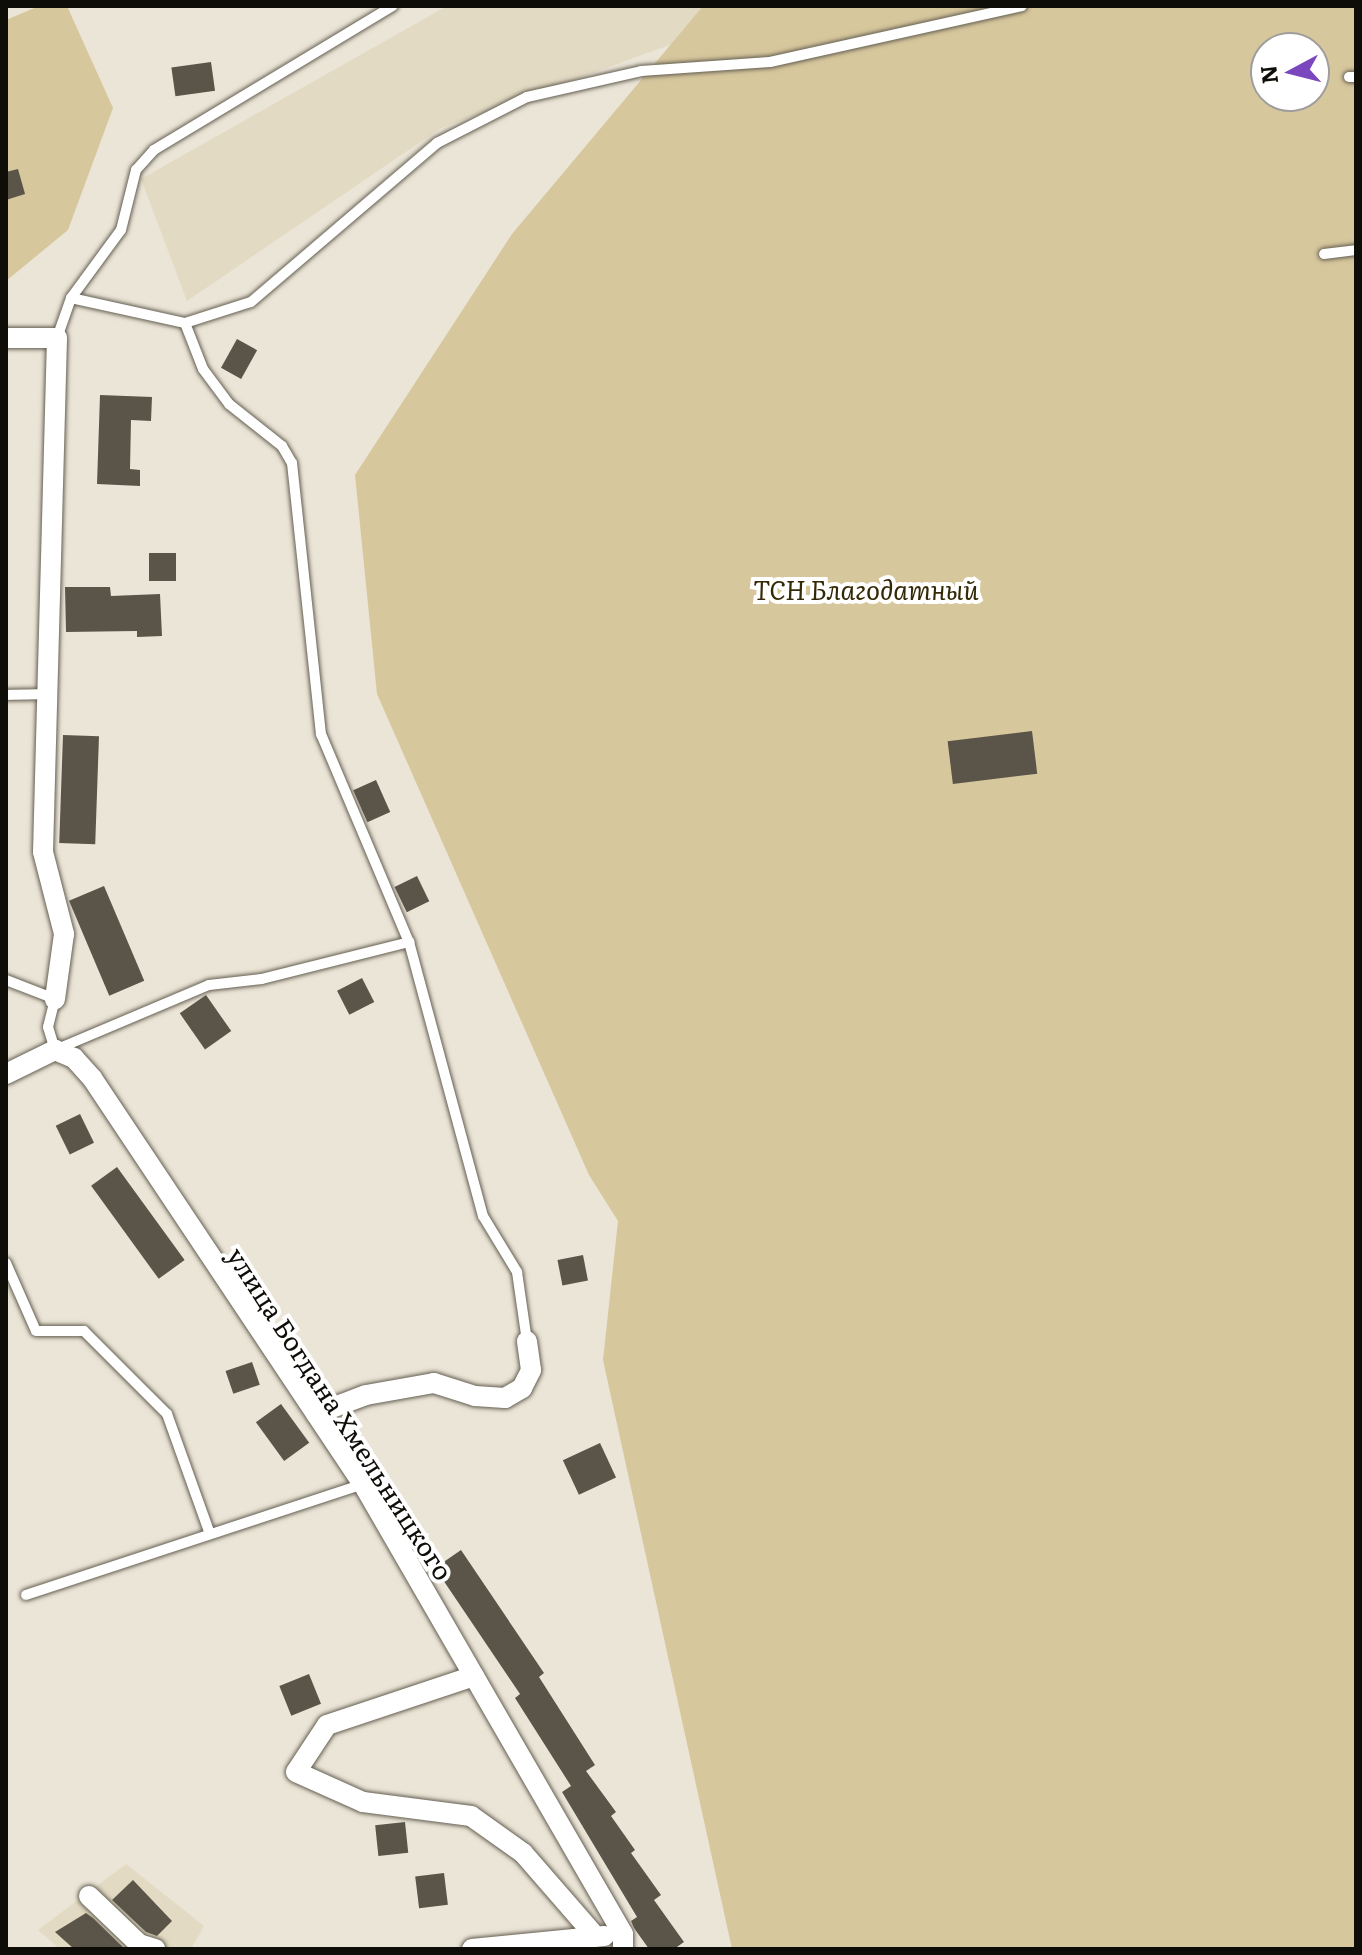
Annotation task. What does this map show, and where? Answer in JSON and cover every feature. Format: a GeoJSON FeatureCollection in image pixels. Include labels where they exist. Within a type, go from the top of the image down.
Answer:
{"type":"FeatureCollection","features":[{"type":"Feature","properties":{"kind":"street"},"geometry":{"type":"LineString","coordinates":[[6,338],[57,338],[43,852],[64,934],[55,999]]}},
{"type":"Feature","properties":{"kind":"street"},"geometry":{"type":"LineString","coordinates":[[6,1074],[55,1050]]}},
{"type":"Feature","properties":{"kind":"street","name":"улица Богдана Хмельницкого"},"geometry":{"type":"LineString","coordinates":[[55,1050],[74,1058],[92,1078],[363,1484],[623,1941]]}},
{"type":"Feature","properties":{"kind":"street"},"geometry":{"type":"LineString","coordinates":[[316,1414],[366,1395],[434,1383],[505,1398],[522,1388],[531,1370],[527,1341]]}},
{"type":"Feature","properties":{"kind":"street"},"geometry":{"type":"LineString","coordinates":[[474,1676],[327,1725],[296,1772],[363,1802],[471,1816],[523,1853],[596,1937]]}},
{"type":"Feature","properties":{"kind":"street"},"geometry":{"type":"LineString","coordinates":[[89,1896],[139,1944],[155,1949]]}},
{"type":"Feature","properties":{"kind":"street"},"geometry":{"type":"LineString","coordinates":[[472,1949],[596,1937],[623,1941]]}},
{"type":"Feature","properties":{"kind":"lane"},"geometry":{"type":"LineString","coordinates":[[57,338],[71,298],[121,230],[136,170],[154,150],[393,6]]}},
{"type":"Feature","properties":{"kind":"lane"},"geometry":{"type":"LineString","coordinates":[[71,298],[185,323],[251,302],[437,143],[527,97],[641,71],[770,62],[1022,6]]}},
{"type":"Feature","properties":{"kind":"lane"},"geometry":{"type":"LineString","coordinates":[[1324,254],[1356,250]]}},
{"type":"Feature","properties":{"kind":"lane"},"geometry":{"type":"LineString","coordinates":[[185,323],[203,369],[229,404],[282,446],[292,463],[321,734],[409,942],[483,1216],[517,1272],[527,1341]]}},
{"type":"Feature","properties":{"kind":"lane"},"geometry":{"type":"LineString","coordinates":[[6,695],[46,694]]}},
{"type":"Feature","properties":{"kind":"lane"},"geometry":{"type":"LineString","coordinates":[[6,980],[55,999],[48,1027],[55,1050],[209,985],[262,979],[409,942]]}},
{"type":"Feature","properties":{"kind":"lane"},"geometry":{"type":"LineString","coordinates":[[6,1263],[36,1331],[84,1331],[167,1414],[210,1534]]}},
{"type":"Feature","properties":{"kind":"lane"},"geometry":{"type":"LineString","coordinates":[[26,1595],[363,1484]]}},
{"type":"Feature","properties":{"kind":"shaded area"},"geometry":{"type":"Polygon","coordinates":[[[447,6],[703,6],[708,31],[441,128],[187,301],[141,179],[447,6]]]}},
{"type":"Feature","properties":{"kind":"shaded area"},"geometry":{"type":"Polygon","coordinates":[[[126,1864],[204,1926],[191,1949],[60,1949],[38,1930],[126,1864]]]}},
{"type":"Feature","properties":{"kind":"green space"},"geometry":{"type":"Polygon","coordinates":[[[39,6],[67,6],[113,108],[68,230],[6,281],[6,20],[39,6]]]}},
{"type":"Feature","properties":{"kind":"green space","name":"ТСН Благодатный"},"geometry":{"type":"Polygon","coordinates":[[[703,6],[1356,6],[1356,1949],[732,1949],[603,1360],[618,1221],[589,1175],[377,694],[355,475],[512,234],[703,6]]]}},
{"type":"Feature","properties":{"kind":"building"},"geometry":{"type":"Polygon","coordinates":[[[211,62],[215,91],[175,96],[171,68],[211,62]]]}},
{"type":"Feature","properties":{"kind":"building"},"geometry":{"type":"Polygon","coordinates":[[[18,169],[25,194],[6,200],[6,172],[18,169]]]}},
{"type":"Feature","properties":{"kind":"building"},"geometry":{"type":"Polygon","coordinates":[[[237,339],[257,350],[241,379],[221,368],[237,339]]]}},
{"type":"Feature","properties":{"kind":"building"},"geometry":{"type":"Polygon","coordinates":[[[100,395],[152,397],[151,421],[131,420],[130,469],[140,470],[140,486],[97,484],[100,395]]]}},
{"type":"Feature","properties":{"kind":"building"},"geometry":{"type":"Polygon","coordinates":[[[149,553],[176,553],[176,581],[149,581],[149,553]]]}},
{"type":"Feature","properties":{"kind":"building"},"geometry":{"type":"Polygon","coordinates":[[[65,587],[110,587],[111,596],[160,594],[162,636],[137,637],[137,631],[66,632],[65,587]]]}},
{"type":"Feature","properties":{"kind":"building"},"geometry":{"type":"Polygon","coordinates":[[[1032,731],[1037,774],[953,784],[948,741],[1032,731]]]}},
{"type":"Feature","properties":{"kind":"building"},"geometry":{"type":"Polygon","coordinates":[[[63,735],[99,736],[95,844],[59,843],[63,735]]]}},
{"type":"Feature","properties":{"kind":"building"},"geometry":{"type":"Polygon","coordinates":[[[376,780],[390,812],[367,822],[353,790],[376,780]]]}},
{"type":"Feature","properties":{"kind":"building"},"geometry":{"type":"Polygon","coordinates":[[[417,876],[429,901],[407,912],[395,887],[417,876]]]}},
{"type":"Feature","properties":{"kind":"building"},"geometry":{"type":"Polygon","coordinates":[[[104,886],[144,981],[109,996],[69,901],[104,886]]]}},
{"type":"Feature","properties":{"kind":"building"},"geometry":{"type":"Polygon","coordinates":[[[362,978],[374,1002],[349,1015],[337,991],[362,978]]]}},
{"type":"Feature","properties":{"kind":"building"},"geometry":{"type":"Polygon","coordinates":[[[206,995],[231,1031],[205,1049],[180,1013],[206,995]]]}},
{"type":"Feature","properties":{"kind":"building"},"geometry":{"type":"Polygon","coordinates":[[[80,1114],[94,1143],[70,1155],[56,1126],[80,1114]]]}},
{"type":"Feature","properties":{"kind":"building"},"geometry":{"type":"Polygon","coordinates":[[[117,1167],[185,1260],[159,1279],[91,1186],[117,1167]]]}},
{"type":"Feature","properties":{"kind":"building"},"geometry":{"type":"Polygon","coordinates":[[[583,1255],[588,1281],[562,1285],[557,1260],[583,1255]]]}},
{"type":"Feature","properties":{"kind":"building"},"geometry":{"type":"Polygon","coordinates":[[[252,1362],[260,1385],[233,1394],[226,1371],[252,1362]]]}},
{"type":"Feature","properties":{"kind":"building"},"geometry":{"type":"Polygon","coordinates":[[[281,1404],[309,1443],[284,1461],[256,1422],[281,1404]]]}},
{"type":"Feature","properties":{"kind":"building"},"geometry":{"type":"Polygon","coordinates":[[[600,1443],[616,1477],[579,1495],[563,1460],[600,1443]]]}},
{"type":"Feature","properties":{"kind":"building"},"geometry":{"type":"Polygon","coordinates":[[[461,1550],[544,1673],[539,1677],[595,1765],[586,1771],[616,1812],[611,1816],[635,1850],[631,1853],[661,1895],[654,1900],[684,1942],[674,1949],[649,1949],[634,1928],[631,1921],[637,1917],[562,1792],[571,1786],[515,1698],[520,1694],[435,1568],[461,1550]]]}},
{"type":"Feature","properties":{"kind":"building"},"geometry":{"type":"Polygon","coordinates":[[[309,1674],[321,1704],[291,1716],[279,1686],[309,1674]]]}},
{"type":"Feature","properties":{"kind":"building"},"geometry":{"type":"Polygon","coordinates":[[[405,1822],[408,1853],[378,1856],[375,1825],[405,1822]]]}},
{"type":"Feature","properties":{"kind":"building"},"geometry":{"type":"Polygon","coordinates":[[[444,1873],[448,1905],[419,1908],[415,1877],[444,1873]]]}},
{"type":"Feature","properties":{"kind":"building"},"geometry":{"type":"Polygon","coordinates":[[[133,1880],[172,1921],[157,1936],[146,1932],[112,1900],[133,1880]]]}},
{"type":"Feature","properties":{"kind":"building"},"geometry":{"type":"Polygon","coordinates":[[[86,1913],[125,1949],[74,1949],[55,1932],[86,1913]]]}}]}
